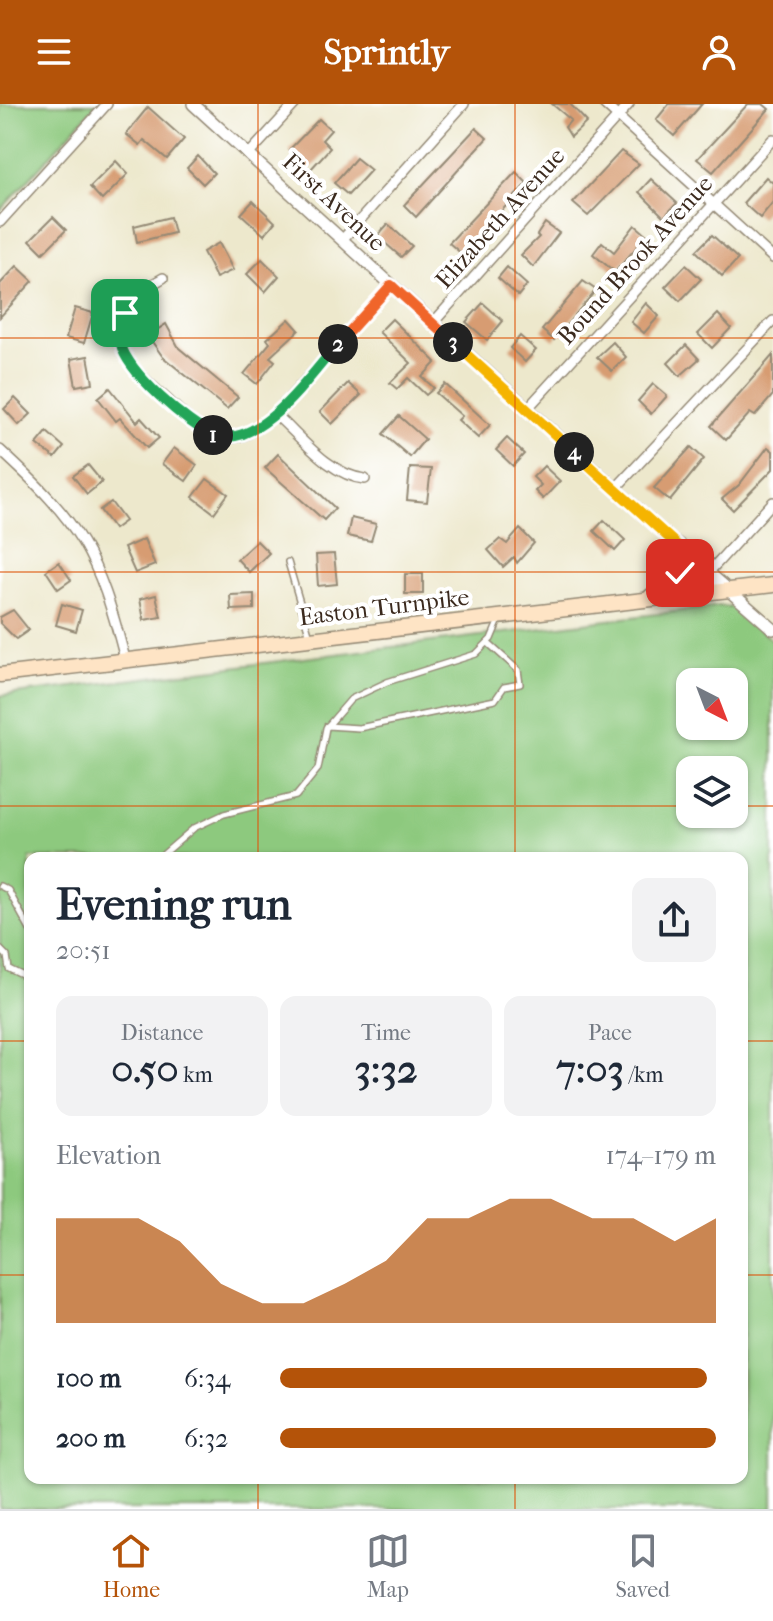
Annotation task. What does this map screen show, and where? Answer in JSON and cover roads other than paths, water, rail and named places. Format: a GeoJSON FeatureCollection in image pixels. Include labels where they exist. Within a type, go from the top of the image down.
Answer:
{"type":"FeatureCollection","features":[{"type":"Feature","properties":{"kind":"main road"},"geometry":{"type":"LineString","coordinates":[[646,600],[680,573],[682,560],[677,545]]}},
{"type":"Feature","properties":{"kind":"main road","name":"Easton Turnpike"},"geometry":{"type":"LineString","coordinates":[[0,675],[773,585]]}},
{"type":"Feature","properties":{"kind":"street"},"geometry":{"type":"LineString","coordinates":[[0,222],[107,104]]}},
{"type":"Feature","properties":{"kind":"street","name":"First Avenue"},"geometry":{"type":"LineString","coordinates":[[193,104],[773,629]]}},
{"type":"Feature","properties":{"kind":"street"},"geometry":{"type":"LineString","coordinates":[[249,154],[295,104]]}},
{"type":"Feature","properties":{"kind":"street"},"geometry":{"type":"LineString","coordinates":[[342,240],[464,104]]}},
{"type":"Feature","properties":{"kind":"street"},"geometry":{"type":"LineString","coordinates":[[604,104],[773,258]]}},
{"type":"Feature","properties":{"kind":"street","name":"Elizabeth Avenue"},"geometry":{"type":"LineString","coordinates":[[433,323],[629,104]]}},
{"type":"Feature","properties":{"kind":"street","name":"Bound Brook Avenue"},"geometry":{"type":"LineString","coordinates":[[527,409],[773,139]]}},
{"type":"Feature","properties":{"kind":"street"},"geometry":{"type":"LineString","coordinates":[[163,278],[137,297],[121,327],[121,344],[137,373],[188,419],[218,437],[234,438],[247,434],[275,414],[391,285]]}},
{"type":"Feature","properties":{"kind":"street"},"geometry":{"type":"LineString","coordinates":[[615,489],[773,321]]}},
{"type":"Feature","properties":{"kind":"street"},"geometry":{"type":"LineString","coordinates":[[275,414],[336,468],[350,478],[365,479]]}},
{"type":"Feature","properties":{"kind":"street"},"geometry":{"type":"LineString","coordinates":[[0,450],[59,506],[85,543],[109,596],[125,659]]}},
{"type":"Feature","properties":{"kind":"street"},"geometry":{"type":"LineString","coordinates":[[708,573],[773,502]]}},
{"type":"Feature","properties":{"kind":"lane"},"geometry":{"type":"LineString","coordinates":[[288,562],[310,638]]}},
{"type":"Feature","properties":{"kind":"lane"},"geometry":{"type":"LineString","coordinates":[[166,852],[194,828],[224,814],[296,796],[318,769],[327,726],[351,699],[367,690],[476,654],[488,643],[501,616]]}},
{"type":"Feature","properties":{"kind":"lane"},"geometry":{"type":"LineString","coordinates":[[327,726],[359,728],[495,700],[504,687],[520,684],[518,670],[488,643]]}},
{"type":"Feature","properties":{"kind":"lane"},"geometry":{"type":"LineString","coordinates":[[0,886],[8,890],[24,919]]}},
{"type":"Feature","properties":{"kind":"lane"},"geometry":{"type":"LineString","coordinates":[[0,949],[7,956],[9,969],[24,976]]}}]}
